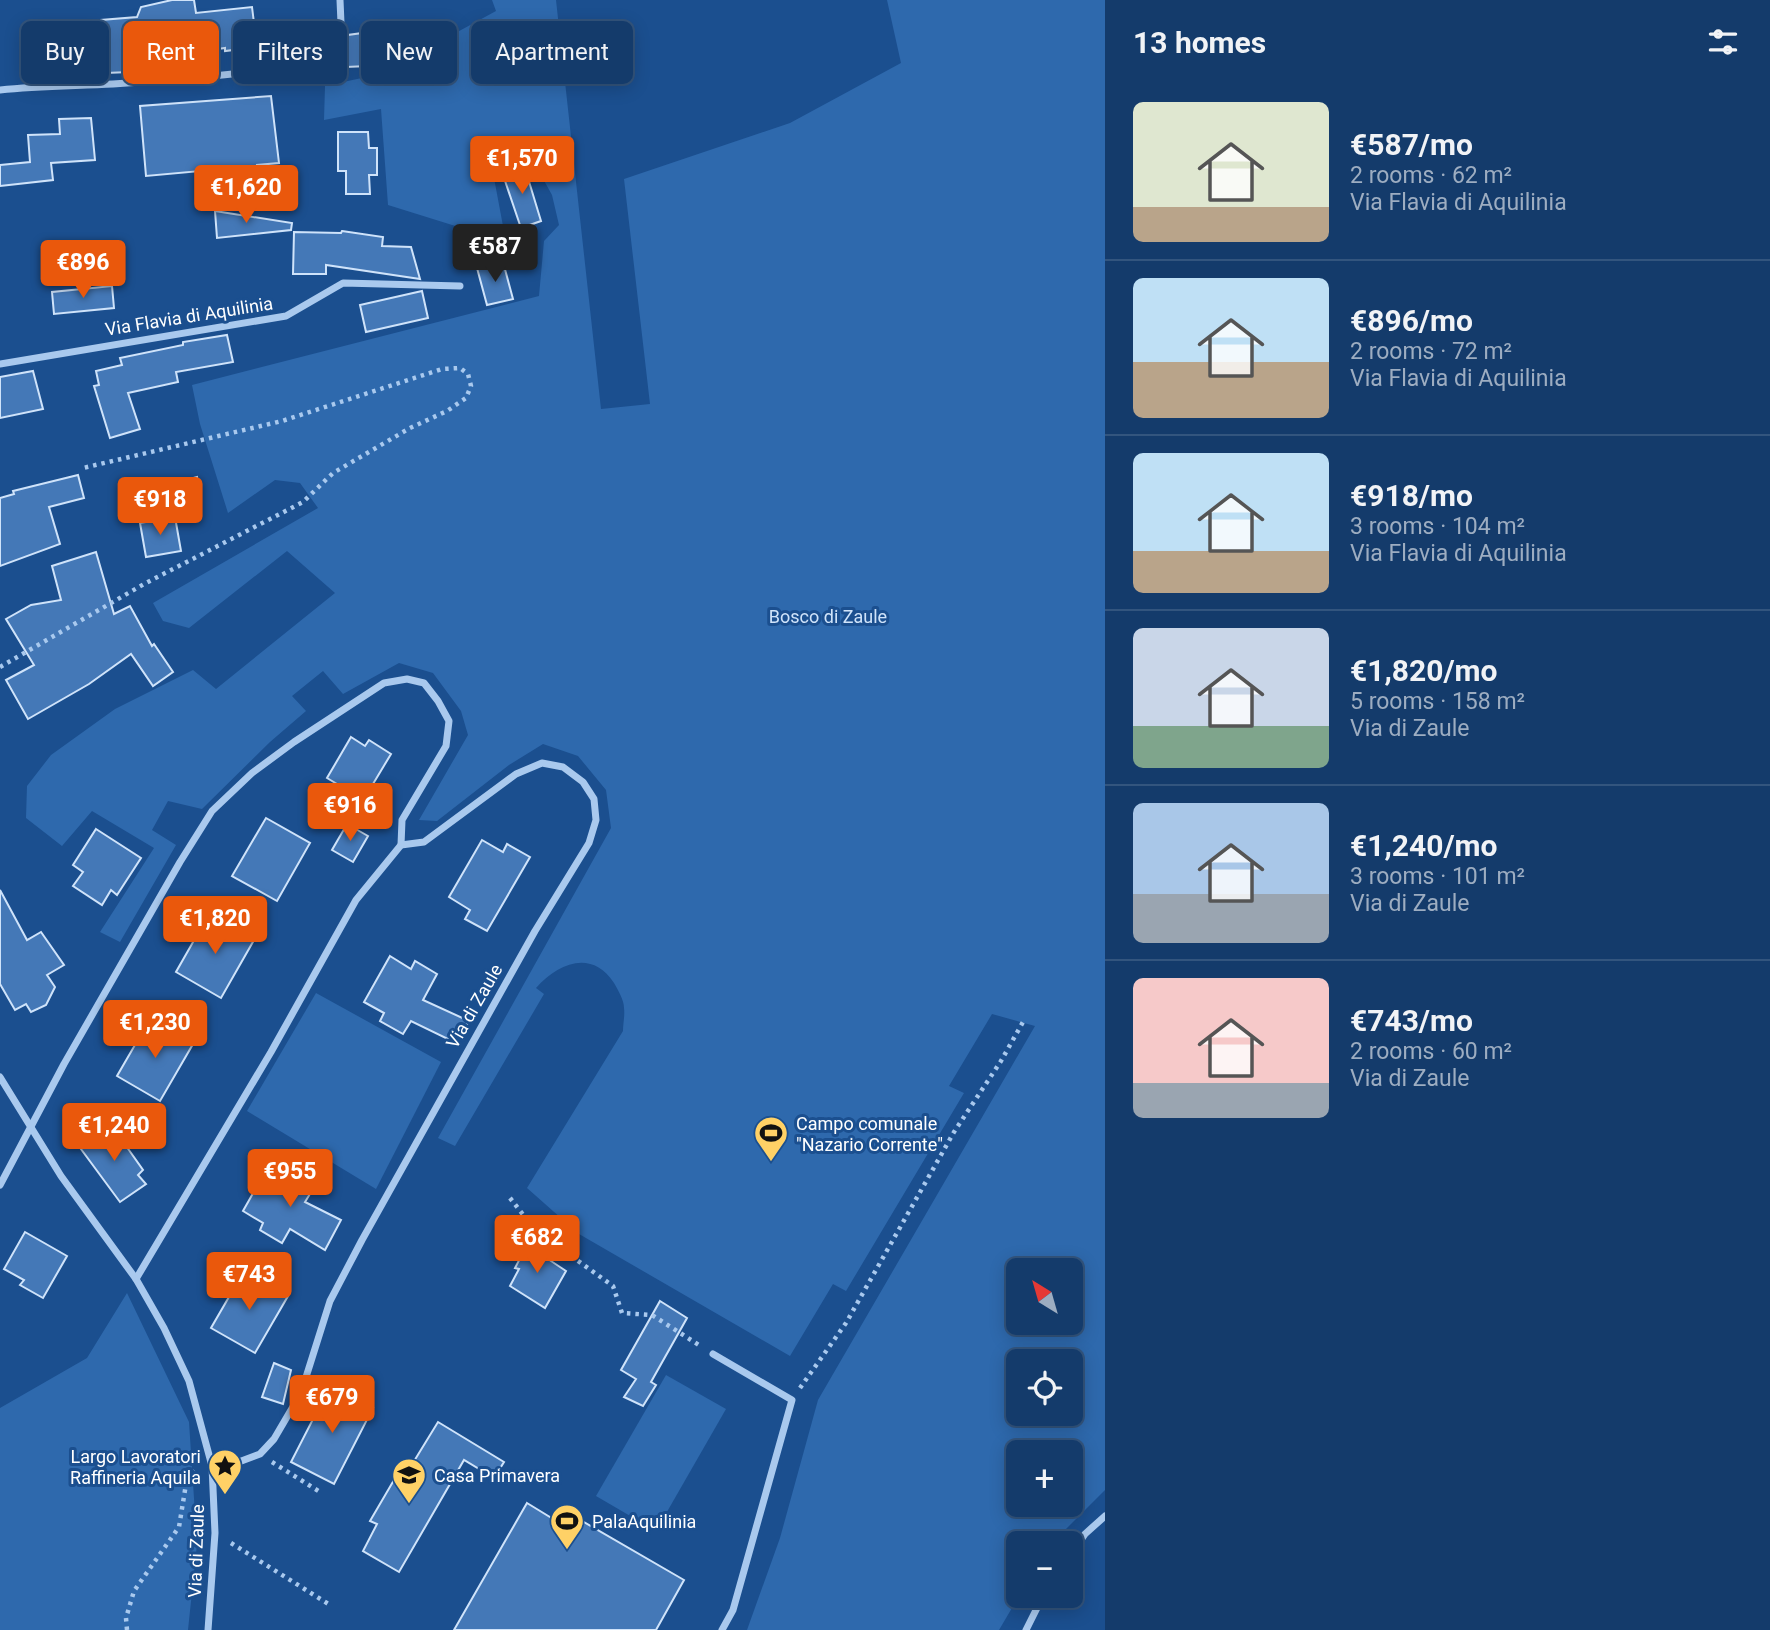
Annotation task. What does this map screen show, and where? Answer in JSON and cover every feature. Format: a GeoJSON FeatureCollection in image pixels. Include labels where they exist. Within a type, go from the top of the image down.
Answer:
{"type":"FeatureCollection","features":[{"type":"Feature","properties":{"kind":"street"},"geometry":{"type":"LineString","coordinates":[[0,90],[112,84],[337,61],[341,23],[340,0]]}},
{"type":"Feature","properties":{"kind":"street","name":"Via Flavia di Aquilinia"},"geometry":{"type":"LineString","coordinates":[[0,364],[286,316],[343,282],[460,286]]}},
{"type":"Feature","properties":{"kind":"street"},"geometry":{"type":"LineString","coordinates":[[0,1185],[64,1064],[212,811],[252,773],[384,683],[407,679],[424,683],[449,721],[446,746],[402,820],[401,845],[356,900],[136,1279]]}},
{"type":"Feature","properties":{"kind":"street","name":"Via di Zaule"},"geometry":{"type":"LineString","coordinates":[[260,1454],[274,1439],[301,1393],[330,1301],[362,1240],[535,932],[589,843],[597,820],[594,799],[583,782],[563,767],[541,763],[516,774],[424,842],[401,845]]}},
{"type":"Feature","properties":{"kind":"street","name":"Via di Zaule"},"geometry":{"type":"LineString","coordinates":[[0,1077],[87,1214],[136,1279],[164,1328],[189,1381],[212,1466],[215,1533],[208,1630]]}},
{"type":"Feature","properties":{"kind":"street"},"geometry":{"type":"LineString","coordinates":[[713,1354],[792,1400],[733,1610],[723,1630]]}},
{"type":"Feature","properties":{"kind":"street"},"geometry":{"type":"LineString","coordinates":[[212,1466],[236,1463],[260,1454]]}},
{"type":"Feature","properties":{"kind":"street"},"geometry":{"type":"LineString","coordinates":[[1083,1537],[1105,1516]]}},
{"type":"Feature","properties":{"kind":"street"},"geometry":{"type":"LineString","coordinates":[[1026,1630],[1037,1608]]}},
{"type":"Feature","properties":{"kind":"path"},"geometry":{"type":"LineString","coordinates":[[0,667],[144,584],[303,502],[333,473],[466,398],[471,386],[468,374],[460,369],[442,369],[282,421],[83,468]]}},
{"type":"Feature","properties":{"kind":"path"},"geometry":{"type":"LineString","coordinates":[[792,1400],[846,1322],[954,1132],[1023,1022]]}},
{"type":"Feature","properties":{"kind":"path"},"geometry":{"type":"LineString","coordinates":[[510,1198],[535,1230],[613,1286],[622,1313],[652,1315],[713,1354]]}},
{"type":"Feature","properties":{"kind":"path"},"geometry":{"type":"LineString","coordinates":[[260,1454],[320,1492]]}},
{"type":"Feature","properties":{"kind":"path"},"geometry":{"type":"LineString","coordinates":[[127,1630],[126,1618],[134,1591],[178,1527],[187,1478],[200,1467],[212,1466]]}},
{"type":"Feature","properties":{"kind":"path"},"geometry":{"type":"LineString","coordinates":[[215,1533],[330,1605]]}},
{"type":"Feature","properties":{"kind":"green space","name":"Bosco di Zaule"},"geometry":{"type":"Polygon","coordinates":[[[492,0],[556,0],[558,21],[478,21],[496,11],[492,0]]]}},
{"type":"Feature","properties":{"kind":"green space","name":"Bosco di Zaule"},"geometry":{"type":"Polygon","coordinates":[[[887,0],[1105,0],[1105,1490],[1083,1512],[1083,1440],[1006,1440],[1006,1517],[1078,1517],[1064,1531],[1006,1531],[1006,1608],[1012,1608],[999,1630],[747,1630],[780,1538],[818,1400],[1035,1026],[992,1014],[949,1086],[964,1093],[846,1291],[833,1284],[790,1356],[579,1234],[527,1188],[623,1031],[622,998],[614,983],[596,966],[575,963],[565,966],[536,988],[544,994],[455,1146],[438,1138],[611,828],[606,790],[578,756],[543,744],[509,765],[437,821],[419,820],[468,735],[461,711],[433,673],[399,663],[343,694],[323,671],[292,696],[306,711],[270,742],[202,809],[168,801],[152,830],[176,845],[120,942],[100,932],[154,848],[92,811],[62,846],[26,818],[27,786],[51,755],[115,709],[193,670],[216,689],[335,593],[287,551],[189,628],[163,621],[153,603],[318,508],[300,483],[275,480],[228,513],[200,424],[192,385],[539,296],[544,241],[559,225],[552,195],[527,150],[491,162],[503,226],[465,229],[388,205],[381,109],[324,120],[325,86],[347,84],[347,81],[361,78],[361,84],[457,84],[457,32],[471,25],[471,84],[565,84],[601,409],[650,404],[624,179],[790,123],[901,63],[887,0]]]}},
{"type":"Feature","properties":{"kind":"green space"},"geometry":{"type":"Polygon","coordinates":[[[316,993],[441,1062],[376,1189],[247,1111],[316,993]]]}},
{"type":"Feature","properties":{"kind":"green space"},"geometry":{"type":"Polygon","coordinates":[[[127,1293],[189,1422],[197,1544],[188,1630],[0,1630],[0,1408],[87,1358],[127,1293]]]}},
{"type":"Feature","properties":{"kind":"green space"},"geometry":{"type":"Polygon","coordinates":[[[666,1375],[726,1409],[656,1531],[596,1496],[666,1375]]]}},
{"type":"Feature","properties":{"kind":"building"},"geometry":{"type":"Polygon","coordinates":[[[172,0],[194,0],[196,13],[252,7],[254,21],[233,21],[233,50],[225,51],[225,48],[219,49],[219,21],[123,21],[123,72],[109,73],[109,21],[101,20],[137,17],[141,7],[172,0]]]}},
{"type":"Feature","properties":{"kind":"building"},"geometry":{"type":"Polygon","coordinates":[[[361,33],[361,66],[347,67],[348,35],[361,33]]]}},
{"type":"Feature","properties":{"kind":"building"},"geometry":{"type":"Polygon","coordinates":[[[271,96],[279,163],[257,165],[260,195],[213,195],[211,170],[146,176],[140,106],[271,96]]]}},
{"type":"Feature","properties":{"kind":"building"},"geometry":{"type":"Polygon","coordinates":[[[91,118],[95,160],[51,163],[53,180],[0,186],[0,165],[30,162],[28,135],[60,134],[59,119],[91,118]]]}},
{"type":"Feature","properties":{"kind":"building"},"geometry":{"type":"Polygon","coordinates":[[[338,132],[368,132],[369,148],[377,148],[377,175],[369,175],[370,194],[346,194],[346,171],[338,171],[338,132]]]}},
{"type":"Feature","properties":{"kind":"building"},"geometry":{"type":"Polygon","coordinates":[[[524,165],[541,221],[521,228],[502,172],[524,165]]]}},
{"type":"Feature","properties":{"kind":"building"},"geometry":{"type":"Polygon","coordinates":[[[215,211],[292,223],[291,230],[217,238],[215,211]]]}},
{"type":"Feature","properties":{"kind":"building"},"geometry":{"type":"Polygon","coordinates":[[[342,231],[383,237],[382,246],[411,247],[420,279],[326,265],[326,274],[293,274],[294,232],[342,231]]]}},
{"type":"Feature","properties":{"kind":"building"},"geometry":{"type":"Polygon","coordinates":[[[520,233],[526,255],[506,262],[498,240],[520,233]]]}},
{"type":"Feature","properties":{"kind":"building"},"geometry":{"type":"Polygon","coordinates":[[[503,262],[513,299],[487,305],[477,268],[503,262]]]}},
{"type":"Feature","properties":{"kind":"building"},"geometry":{"type":"Polygon","coordinates":[[[112,286],[114,308],[54,314],[52,292],[112,286]]]}},
{"type":"Feature","properties":{"kind":"building"},"geometry":{"type":"Polygon","coordinates":[[[422,291],[428,318],[366,332],[360,305],[422,291]]]}},
{"type":"Feature","properties":{"kind":"building"},"geometry":{"type":"Polygon","coordinates":[[[227,335],[233,362],[176,372],[178,382],[128,393],[140,429],[110,438],[94,386],[99,385],[96,371],[122,365],[120,358],[183,345],[183,342],[227,335]]]}},
{"type":"Feature","properties":{"kind":"building"},"geometry":{"type":"Polygon","coordinates":[[[33,371],[43,409],[0,418],[0,377],[33,371]]]}},
{"type":"Feature","properties":{"kind":"building"},"geometry":{"type":"Polygon","coordinates":[[[78,475],[84,498],[49,507],[60,544],[0,566],[0,498],[14,494],[13,491],[78,475]]]}},
{"type":"Feature","properties":{"kind":"building"},"geometry":{"type":"Polygon","coordinates":[[[197,477],[199,509],[174,517],[170,484],[197,477]]]}},
{"type":"Feature","properties":{"kind":"building"},"geometry":{"type":"Polygon","coordinates":[[[175,517],[181,551],[146,557],[140,523],[175,517]]]}},
{"type":"Feature","properties":{"kind":"building"},"geometry":{"type":"Polygon","coordinates":[[[96,552],[114,614],[130,606],[152,646],[154,644],[173,672],[153,686],[131,654],[89,684],[28,719],[6,680],[34,665],[6,619],[31,605],[61,600],[52,566],[96,552]]]}},
{"type":"Feature","properties":{"kind":"building"},"geometry":{"type":"Polygon","coordinates":[[[351,737],[365,746],[369,740],[391,754],[358,809],[336,796],[342,787],[327,778],[351,737]]]}},
{"type":"Feature","properties":{"kind":"building"},"geometry":{"type":"Polygon","coordinates":[[[266,818],[310,843],[277,901],[232,876],[266,818]]]}},
{"type":"Feature","properties":{"kind":"building"},"geometry":{"type":"Polygon","coordinates":[[[347,824],[368,836],[353,862],[332,850],[347,824]]]}},
{"type":"Feature","properties":{"kind":"building"},"geometry":{"type":"Polygon","coordinates":[[[96,829],[141,858],[117,895],[111,890],[102,905],[73,886],[83,872],[73,865],[96,829]]]}},
{"type":"Feature","properties":{"kind":"building"},"geometry":{"type":"Polygon","coordinates":[[[482,840],[503,852],[507,844],[530,857],[487,931],[465,919],[470,910],[449,897],[482,840]]]}},
{"type":"Feature","properties":{"kind":"building"},"geometry":{"type":"Polygon","coordinates":[[[0,890],[27,940],[41,932],[64,965],[47,975],[55,987],[46,1005],[31,1012],[26,1004],[15,1010],[0,984],[0,890]]]}},
{"type":"Feature","properties":{"kind":"building"},"geometry":{"type":"Polygon","coordinates":[[[209,914],[254,940],[221,998],[176,972],[209,914]]]}},
{"type":"Feature","properties":{"kind":"building"},"geometry":{"type":"Polygon","coordinates":[[[390,956],[411,969],[415,961],[437,974],[423,1000],[469,1021],[456,1043],[411,1021],[403,1034],[380,1021],[384,1013],[364,1002],[390,956]]]}},
{"type":"Feature","properties":{"kind":"building"},"geometry":{"type":"Polygon","coordinates":[[[150,1019],[193,1044],[160,1101],[117,1076],[150,1019]]]}},
{"type":"Feature","properties":{"kind":"building"},"geometry":{"type":"Polygon","coordinates":[[[104,1127],[116,1141],[119,1136],[143,1170],[138,1175],[146,1184],[120,1202],[78,1145],[104,1127]]]}},
{"type":"Feature","properties":{"kind":"building"},"geometry":{"type":"Polygon","coordinates":[[[269,1165],[290,1177],[293,1171],[316,1184],[305,1202],[341,1220],[325,1250],[290,1229],[282,1243],[260,1230],[263,1223],[243,1211],[269,1165]]]}},
{"type":"Feature","properties":{"kind":"building"},"geometry":{"type":"Polygon","coordinates":[[[25,1232],[67,1256],[43,1298],[20,1285],[24,1280],[4,1269],[25,1232]]]}},
{"type":"Feature","properties":{"kind":"building"},"geometry":{"type":"Polygon","coordinates":[[[533,1242],[552,1251],[548,1259],[566,1271],[545,1308],[510,1286],[519,1269],[515,1268],[526,1247],[529,1249],[533,1242]]]}},
{"type":"Feature","properties":{"kind":"building"},"geometry":{"type":"Polygon","coordinates":[[[244,1271],[288,1296],[255,1353],[211,1328],[244,1271]]]}},
{"type":"Feature","properties":{"kind":"building"},"geometry":{"type":"Polygon","coordinates":[[[660,1301],[687,1318],[651,1382],[656,1385],[643,1406],[624,1397],[636,1379],[621,1370],[660,1301]]]}},
{"type":"Feature","properties":{"kind":"building"},"geometry":{"type":"Polygon","coordinates":[[[274,1363],[291,1370],[283,1404],[262,1397],[274,1363]]]}},
{"type":"Feature","properties":{"kind":"building"},"geometry":{"type":"Polygon","coordinates":[[[330,1386],[373,1408],[334,1484],[291,1462],[330,1386]]]}},
{"type":"Feature","properties":{"kind":"building"},"geometry":{"type":"Polygon","coordinates":[[[438,1422],[504,1462],[494,1478],[464,1460],[399,1572],[363,1551],[377,1524],[370,1521],[401,1468],[408,1471],[438,1422]]]}},
{"type":"Feature","properties":{"kind":"building","name":"PalaAquilinia"},"geometry":{"type":"Polygon","coordinates":[[[527,1503],[563,1525],[570,1514],[684,1580],[656,1630],[454,1630],[527,1503]]]}},
{"type":"Feature","properties":{"kind":"place","name":"Campo comunale \"Nazario Corrente\""},"geometry":{"type":"Point","coordinates":[771,1163]}},
{"type":"Feature","properties":{"kind":"place","name":"Largo Lavoratori Raffineria Aquila"},"geometry":{"type":"Point","coordinates":[225,1496]}},
{"type":"Feature","properties":{"kind":"place","name":"Casa Primavera"},"geometry":{"type":"Point","coordinates":[409,1505]}},
{"type":"Feature","properties":{"kind":"place","name":"PalaAquilinia"},"geometry":{"type":"Point","coordinates":[567,1551]}}]}
